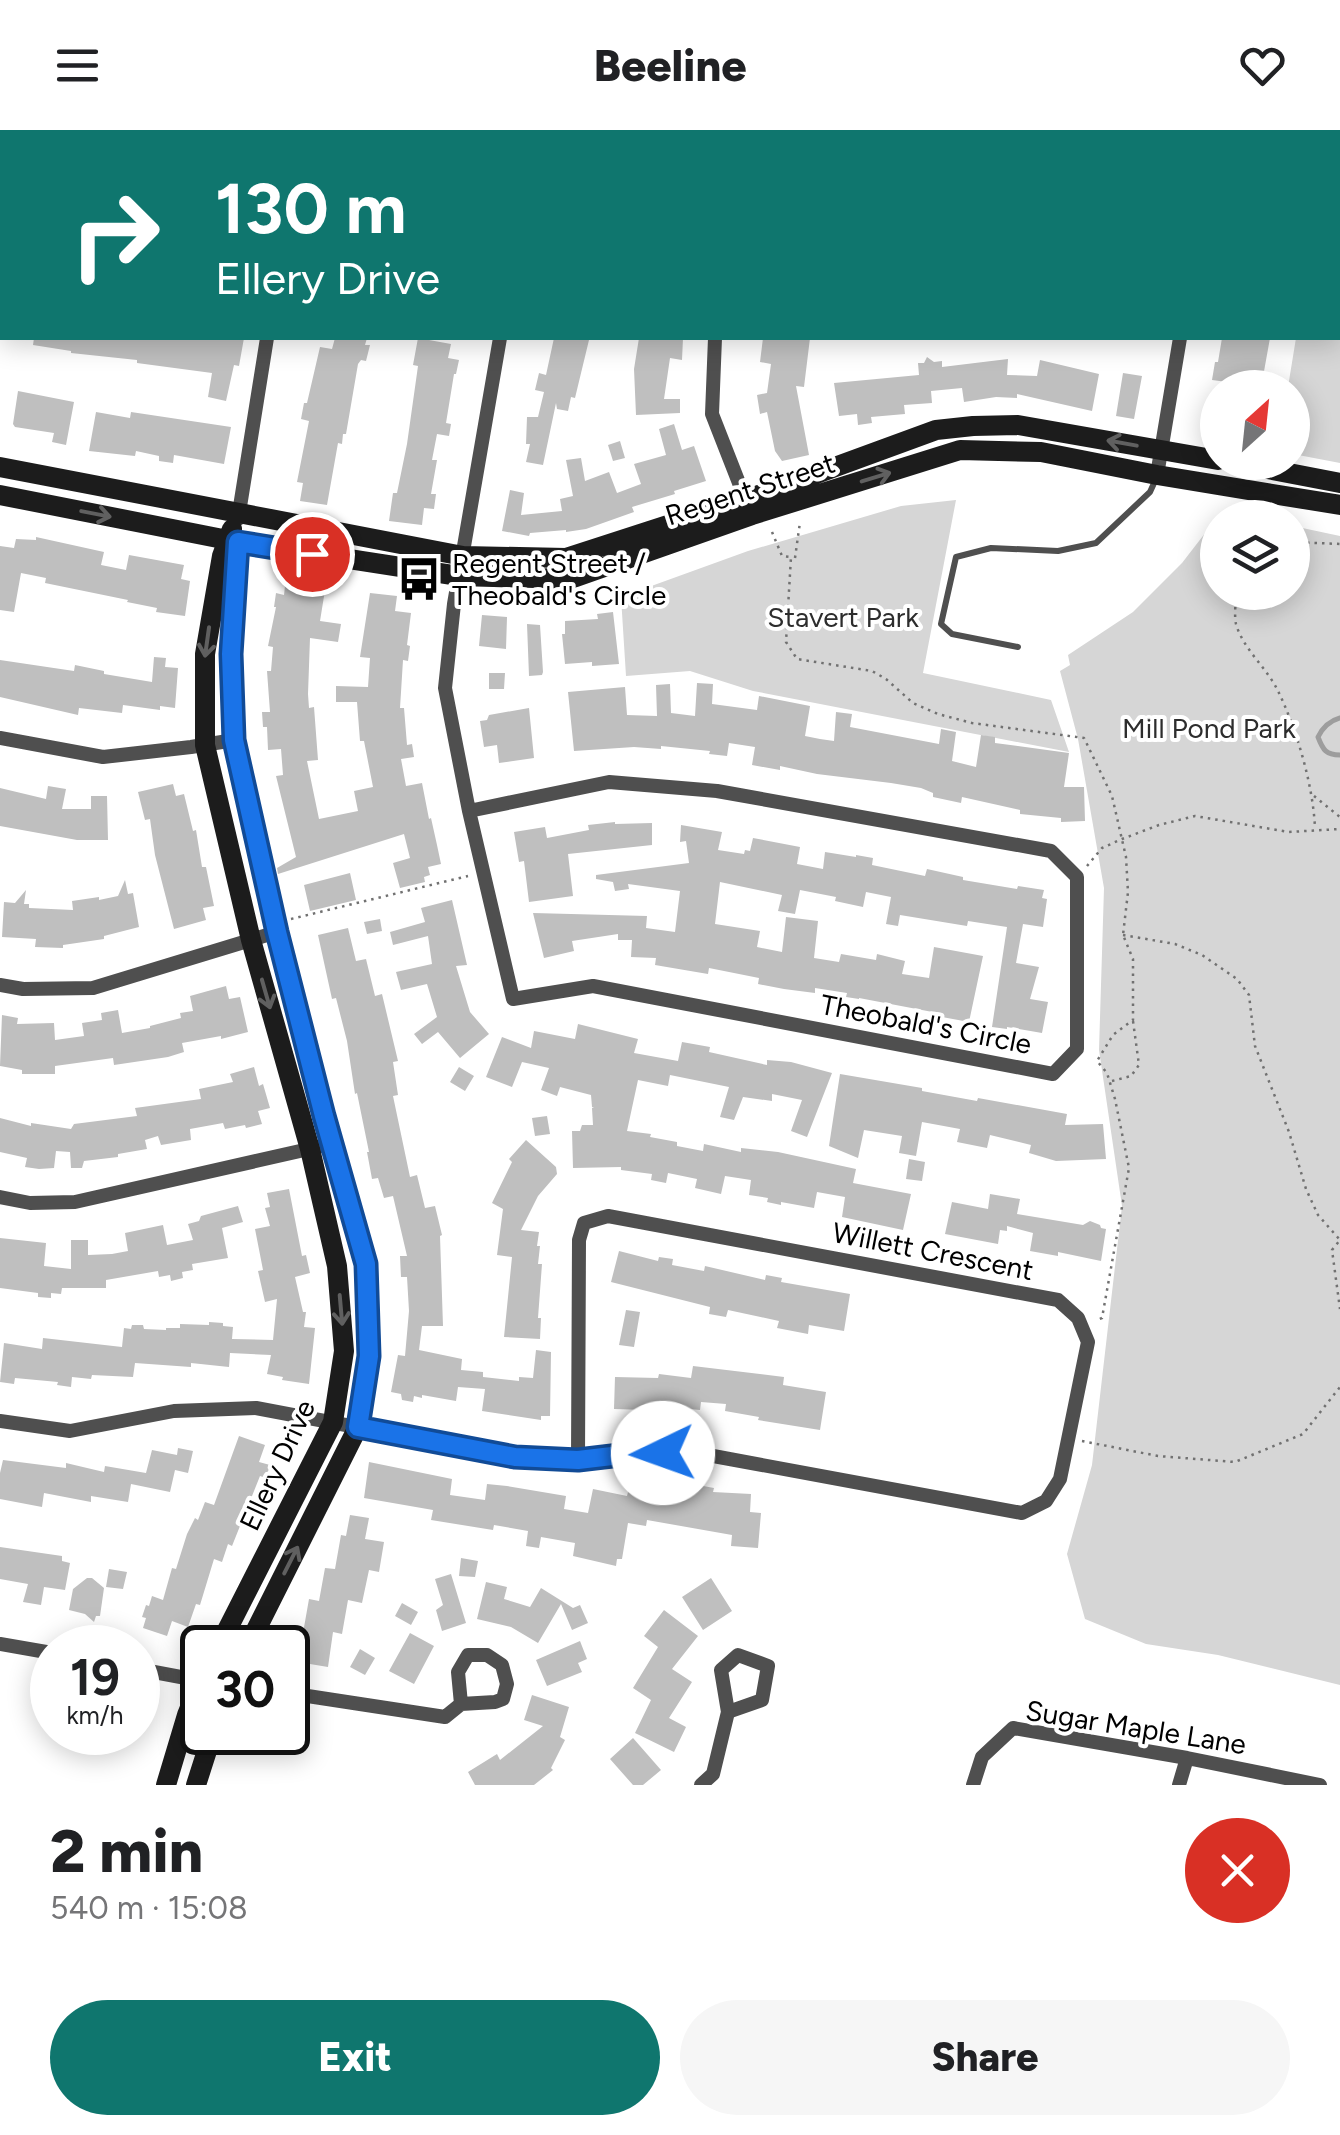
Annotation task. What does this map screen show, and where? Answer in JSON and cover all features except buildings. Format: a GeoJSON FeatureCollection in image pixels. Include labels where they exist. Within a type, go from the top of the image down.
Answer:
{"type":"FeatureCollection","features":[{"type":"Feature","properties":{"kind":"street"},"geometry":{"type":"LineString","coordinates":[[238,514],[267,340]]}},
{"type":"Feature","properties":{"kind":"street","name":"Theobald's Circle"},"geometry":{"type":"LineString","coordinates":[[500,340],[461,566],[445,688],[513,999],[593,986],[1053,1074],[1077,1049],[1077,877],[1064,864]]}},
{"type":"Feature","properties":{"kind":"street"},"geometry":{"type":"LineString","coordinates":[[715,340],[712,414],[749,508]]}},
{"type":"Feature","properties":{"kind":"street"},"geometry":{"type":"LineString","coordinates":[[1158,475],[1180,340]]}},
{"type":"Feature","properties":{"kind":"street","name":"Regent Street"},"geometry":{"type":"LineString","coordinates":[[749,508],[936,430],[1018,425],[1200,457]]}},
{"type":"Feature","properties":{"kind":"street","name":"Regent Street"},"geometry":{"type":"LineString","coordinates":[[0,495],[233,541],[461,566],[566,558],[960,450],[1041,452],[1340,505]]}},
{"type":"Feature","properties":{"kind":"street","name":"Regent Street"},"geometry":{"type":"LineString","coordinates":[[0,467],[238,514],[461,566]]}},
{"type":"Feature","properties":{"kind":"street"},"geometry":{"type":"LineString","coordinates":[[1310,477],[1340,483]]}},
{"type":"Feature","properties":{"kind":"street","name":"Ellery Drive"},"geometry":{"type":"LineString","coordinates":[[230,1625],[333,1422],[344,1351],[320,1147],[234,740],[233,541],[238,514]]}},
{"type":"Feature","properties":{"kind":"street","name":"Ellery Drive"},"geometry":{"type":"LineString","coordinates":[[233,541],[219,570],[205,654],[205,745],[251,940],[320,1147],[366,1264],[369,1356],[358,1427],[259,1625]]}},
{"type":"Feature","properties":{"kind":"street"},"geometry":{"type":"LineString","coordinates":[[0,738],[103,758],[234,740]]}},
{"type":"Feature","properties":{"kind":"street"},"geometry":{"type":"LineString","coordinates":[[469,811],[609,782],[717,791],[1051,851],[1064,864]]}},
{"type":"Feature","properties":{"kind":"street"},"geometry":{"type":"LineString","coordinates":[[0,985],[23,990],[93,988],[251,940],[276,928]]}},
{"type":"Feature","properties":{"kind":"street"},"geometry":{"type":"LineString","coordinates":[[0,1197],[30,1203],[75,1202],[320,1147]]}},
{"type":"Feature","properties":{"kind":"street","name":"Willett Crescent"},"geometry":{"type":"LineString","coordinates":[[578,1460],[579,1240],[584,1224],[608,1216],[1058,1300],[1082,1325]]}},
{"type":"Feature","properties":{"kind":"street"},"geometry":{"type":"LineString","coordinates":[[0,1421],[70,1431],[174,1411],[256,1408],[515,1457],[578,1460],[697,1453],[1022,1513],[1046,1502],[1060,1479],[1088,1342],[1082,1325]]}},
{"type":"Feature","properties":{"kind":"street"},"geometry":{"type":"LineString","coordinates":[[0,1644],[30,1649]]}},
{"type":"Feature","properties":{"kind":"street"},"geometry":{"type":"LineString","coordinates":[[310,1696],[446,1718],[461,1704]]}},
{"type":"Feature","properties":{"kind":"street"},"geometry":{"type":"LineString","coordinates":[[701,1785],[713,1774],[728,1712]]}},
{"type":"Feature","properties":{"kind":"street","name":"Sugar Maple Lane"},"geometry":{"type":"LineString","coordinates":[[973,1785],[982,1757],[1013,1728],[1320,1785]]}},
{"type":"Feature","properties":{"kind":"street"},"geometry":{"type":"LineString","coordinates":[[166,1785],[180,1736]]}},
{"type":"Feature","properties":{"kind":"street"},"geometry":{"type":"LineString","coordinates":[[196,1785],[206,1755]]}},
{"type":"Feature","properties":{"kind":"street"},"geometry":{"type":"LineString","coordinates":[[1180,1785],[1188,1758]]}},
{"type":"Feature","properties":{"kind":"lane"},"geometry":{"type":"LineString","coordinates":[[1018,647],[952,634],[942,624],[956,557],[991,548],[1058,551],[1096,543],[1150,492],[1158,475]]}},
{"type":"Feature","properties":{"kind":"path"},"geometry":{"type":"LineString","coordinates":[[800,522],[786,642],[797,659],[872,671],[912,702],[938,714],[972,723],[1084,738],[1112,796],[1122,839],[1128,892],[1123,935],[1134,958],[1133,1020],[1138,1065],[1132,1076],[1110,1082]]}},
{"type":"Feature","properties":{"kind":"path"},"geometry":{"type":"LineString","coordinates":[[772,532],[782,556],[803,559]]}},
{"type":"Feature","properties":{"kind":"path"},"geometry":{"type":"LineString","coordinates":[[1310,543],[1340,544]]}},
{"type":"Feature","properties":{"kind":"path"},"geometry":{"type":"LineString","coordinates":[[1235,610],[1235,622],[1242,638],[1277,688],[1288,715],[1313,796],[1315,830]]}},
{"type":"Feature","properties":{"kind":"path"},"geometry":{"type":"LineString","coordinates":[[1313,796],[1340,817]]}},
{"type":"Feature","properties":{"kind":"path"},"geometry":{"type":"LineString","coordinates":[[1064,864],[1085,868],[1102,848],[1159,825],[1195,816],[1289,832],[1340,829]]}},
{"type":"Feature","properties":{"kind":"path"},"geometry":{"type":"LineString","coordinates":[[276,928],[484,872]]}},
{"type":"Feature","properties":{"kind":"path"},"geometry":{"type":"LineString","coordinates":[[1123,935],[1175,944],[1202,955],[1237,979],[1249,995],[1255,1046],[1289,1132],[1306,1189],[1318,1214],[1340,1240],[1332,1250],[1340,1309]]}},
{"type":"Feature","properties":{"kind":"path"},"geometry":{"type":"LineString","coordinates":[[1082,1325],[1102,1318],[1129,1168],[1110,1082],[1097,1061],[1113,1035],[1133,1020]]}},
{"type":"Feature","properties":{"kind":"path"},"geometry":{"type":"LineString","coordinates":[[1068,1438],[1158,1456],[1235,1462],[1304,1434],[1340,1387]]}},
{"type":"Feature","properties":{"kind":"green space"},"geometry":{"type":"Polygon","coordinates":[[[1296,340],[1340,340],[1340,463],[1310,457],[1310,370],[1291,370],[1296,340]]]}},
{"type":"Feature","properties":{"kind":"green space","name":"Stavert Park"},"geometry":{"type":"Polygon","coordinates":[[[956,500],[923,673],[1051,700],[1069,752],[753,691],[690,671],[626,676],[621,597],[748,551],[901,506],[956,500]]]}},
{"type":"Feature","properties":{"kind":"green space","name":"Mill Pond Park"},"geometry":{"type":"Polygon","coordinates":[[[1310,530],[1340,536],[1340,1685],[1218,1655],[1146,1644],[1085,1619],[1067,1554],[1092,1465],[1122,1206],[1099,1050],[1104,888],[1078,739],[1060,671],[1070,665],[1068,655],[1133,612],[1200,540],[1200,610],[1310,610],[1310,530]]]}},
{"type":"Feature","properties":{"kind":"waterway"},"geometry":{"type":"LineString","coordinates":[[1340,718],[1327,725],[1318,737],[1326,751],[1340,755]]}},
{"type":"Feature","properties":{"kind":"place","name":"Regent Street / Theobald's Circle"},"geometry":{"type":"Point","coordinates":[419,579]}},
{"type":"Feature","properties":{"kind":"route"},"geometry":{"type":"LineString","coordinates":[[312,554],[238,542],[231,654],[234,740],[277,932],[366,1264],[369,1356],[358,1427],[515,1457],[578,1460],[663,1453]]}}]}
